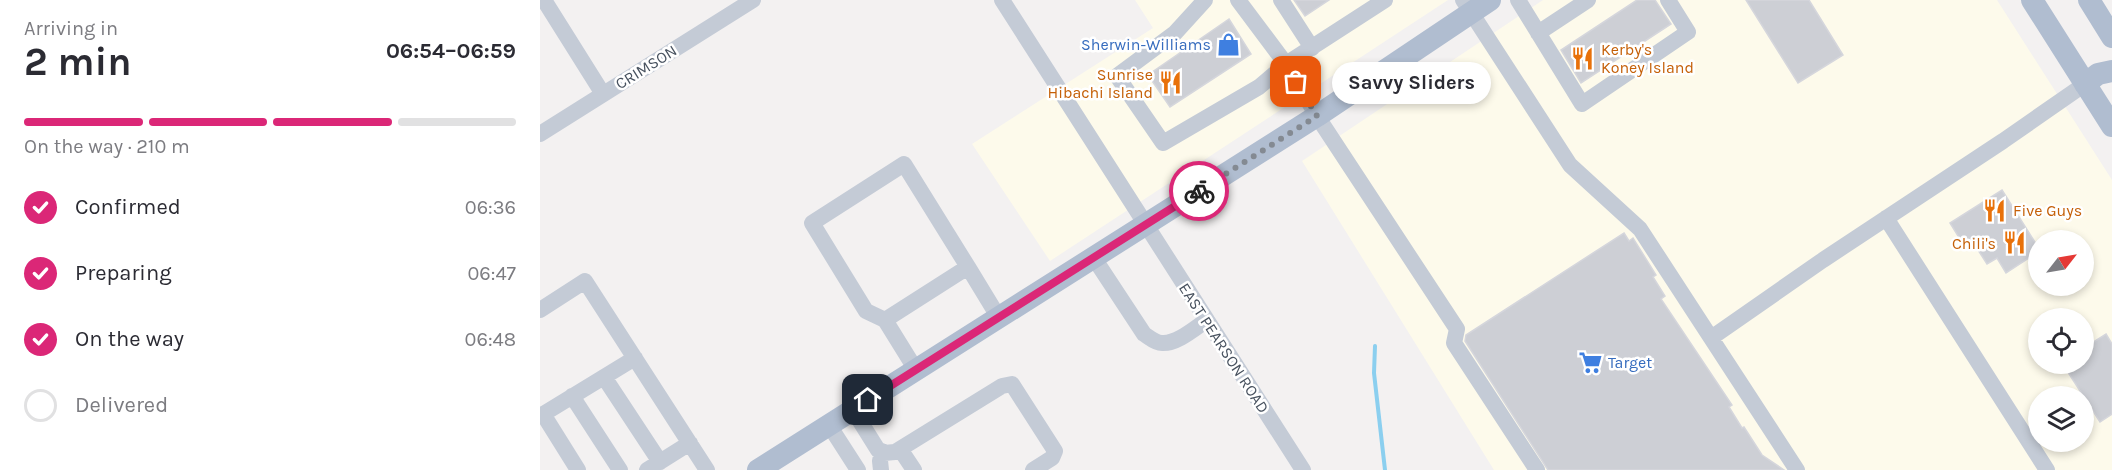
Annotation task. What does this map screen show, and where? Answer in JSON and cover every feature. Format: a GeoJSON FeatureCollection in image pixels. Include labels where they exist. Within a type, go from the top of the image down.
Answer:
{"type":"FeatureCollection","features":[{"type":"Feature","properties":{"kind":"main road"},"geometry":{"type":"LineString","coordinates":[[758,470],[1317,116],[1467,7],[1490,0]]}},
{"type":"Feature","properties":{"kind":"main road"},"geometry":{"type":"LineString","coordinates":[[2032,0],[2112,126]]}},
{"type":"Feature","properties":{"kind":"main road"},"geometry":{"type":"LineString","coordinates":[[2088,0],[2112,37]]}},
{"type":"Feature","properties":{"kind":"main road"},"geometry":{"type":"LineString","coordinates":[[2085,84],[2098,74],[2112,71]]}},
{"type":"Feature","properties":{"kind":"street"},"geometry":{"type":"LineString","coordinates":[[544,0],[603,94]]}},
{"type":"Feature","properties":{"kind":"street","name":"CRIMSON"},"geometry":{"type":"LineString","coordinates":[[540,134],[753,0]]}},
{"type":"Feature","properties":{"kind":"street","name":"EAST PEARSON ROAD"},"geometry":{"type":"LineString","coordinates":[[1002,0],[1303,470]]}},
{"type":"Feature","properties":{"kind":"street"},"geometry":{"type":"LineString","coordinates":[[1205,0],[1175,33],[1117,76],[1163,143],[1259,87],[1286,64],[1385,0]]}},
{"type":"Feature","properties":{"kind":"street"},"geometry":{"type":"LineString","coordinates":[[1238,0],[1286,64],[1317,116],[1457,329],[1454,343],[1537,470]]}},
{"type":"Feature","properties":{"kind":"street"},"geometry":{"type":"LineString","coordinates":[[1281,0],[1312,48]]}},
{"type":"Feature","properties":{"kind":"street"},"geometry":{"type":"LineString","coordinates":[[1518,0],[1582,104],[1688,32],[1668,0]]}},
{"type":"Feature","properties":{"kind":"street"},"geometry":{"type":"LineString","coordinates":[[1538,33],[1588,0]]}},
{"type":"Feature","properties":{"kind":"street"},"geometry":{"type":"LineString","coordinates":[[1467,7],[1570,165],[1640,229],[1797,470]]}},
{"type":"Feature","properties":{"kind":"street"},"geometry":{"type":"LineString","coordinates":[[1711,338],[2085,84]]}},
{"type":"Feature","properties":{"kind":"street"},"geometry":{"type":"LineString","coordinates":[[916,370],[885,320],[866,311],[812,223],[904,164],[999,318]]}},
{"type":"Feature","properties":{"kind":"street"},"geometry":{"type":"LineString","coordinates":[[1886,218],[2047,470]]}},
{"type":"Feature","properties":{"kind":"street"},"geometry":{"type":"LineString","coordinates":[[1094,258],[1144,334],[1153,340],[1162,343],[1181,337],[1206,320]]}},
{"type":"Feature","properties":{"kind":"street"},"geometry":{"type":"LineString","coordinates":[[885,320],[968,267]]}},
{"type":"Feature","properties":{"kind":"street"},"geometry":{"type":"LineString","coordinates":[[540,310],[585,281],[707,470]]}},
{"type":"Feature","properties":{"kind":"street"},"geometry":{"type":"LineString","coordinates":[[578,470],[541,415],[635,358]]}},
{"type":"Feature","properties":{"kind":"street"},"geometry":{"type":"LineString","coordinates":[[604,377],[654,466],[690,443]]}},
{"type":"Feature","properties":{"kind":"street"},"geometry":{"type":"LineString","coordinates":[[853,410],[879,450],[890,453],[1002,386],[1012,384],[1055,451],[1052,458],[1034,470]]}},
{"type":"Feature","properties":{"kind":"street"},"geometry":{"type":"LineString","coordinates":[[572,396],[620,470]]}},
{"type":"Feature","properties":{"kind":"street"},"geometry":{"type":"LineString","coordinates":[[829,425],[858,470]]}},
{"type":"Feature","properties":{"kind":"street"},"geometry":{"type":"LineString","coordinates":[[900,448],[914,470]]}},
{"type":"Feature","properties":{"kind":"street"},"geometry":{"type":"LineString","coordinates":[[881,470],[882,452]]}},
{"type":"Feature","properties":{"kind":"shaded area"},"geometry":{"type":"Polygon","coordinates":[[[1135,0],[1448,0],[1050,261],[972,144],[1153,28],[1135,0]]]}},
{"type":"Feature","properties":{"kind":"shaded area"},"geometry":{"type":"Polygon","coordinates":[[[1543,0],[1997,0],[2112,180],[2112,470],[1494,470],[1302,161],[1543,0]]]}},
{"type":"Feature","properties":{"kind":"building"},"geometry":{"type":"Polygon","coordinates":[[[1294,0],[1329,0],[1305,16],[1294,0]]]}},
{"type":"Feature","properties":{"kind":"building"},"geometry":{"type":"Polygon","coordinates":[[[1637,0],[1655,0],[1671,24],[1581,83],[1561,50],[1637,0]]]}},
{"type":"Feature","properties":{"kind":"building"},"geometry":{"type":"Polygon","coordinates":[[[1746,0],[1809,0],[1843,55],[1798,83],[1746,0]]]}},
{"type":"Feature","properties":{"kind":"building"},"geometry":{"type":"Polygon","coordinates":[[[1229,19],[1251,54],[1170,107],[1148,75],[1229,19]]]}},
{"type":"Feature","properties":{"kind":"building"},"geometry":{"type":"Polygon","coordinates":[[[2002,190],[2028,231],[2028,259],[2006,273],[1997,258],[1987,264],[1971,239],[1963,244],[1950,223],[2002,190]]]}},
{"type":"Feature","properties":{"kind":"building","name":"Target"},"geometry":{"type":"Polygon","coordinates":[[[1624,233],[1629,241],[1633,238],[1656,275],[1653,277],[1665,296],[1661,299],[1732,405],[1729,407],[1742,428],[1744,427],[1762,455],[1784,470],[1548,470],[1465,341],[1466,335],[1624,233]]]}},
{"type":"Feature","properties":{"kind":"building"},"geometry":{"type":"Polygon","coordinates":[[[2106,334],[2112,344],[2112,414],[2100,422],[2094,413],[2094,386],[2077,386],[2069,374],[2094,374],[2094,342],[2106,334]]]}},
{"type":"Feature","properties":{"kind":"waterway"},"geometry":{"type":"LineString","coordinates":[[1375,346],[1374,373],[1385,470]]}},
{"type":"Feature","properties":{"kind":"way so far"},"geometry":{"type":"LineString","coordinates":[[1199,191],[1317,116],[1296,82]]}},
{"type":"Feature","properties":{"kind":"place","name":"Sherwin-Williams"},"geometry":{"type":"Point","coordinates":[1229,44]}},
{"type":"Feature","properties":{"kind":"place","name":"Kerby's Koney Island"},"geometry":{"type":"Point","coordinates":[1583,58]}},
{"type":"Feature","properties":{"kind":"place","name":"Savvy Sliders"},"geometry":{"type":"Point","coordinates":[1296,82]}},
{"type":"Feature","properties":{"kind":"place","name":"Sunrise Hibachi Island"},"geometry":{"type":"Point","coordinates":[1171,83]}},
{"type":"Feature","properties":{"kind":"place","name":"Five Guys"},"geometry":{"type":"Point","coordinates":[1995,210]}},
{"type":"Feature","properties":{"kind":"place","name":"Chili's"},"geometry":{"type":"Point","coordinates":[2014,243]}},
{"type":"Feature","properties":{"kind":"place","name":"Target"},"geometry":{"type":"Point","coordinates":[1590,362]}},
{"type":"Feature","properties":{"kind":"route"},"geometry":{"type":"LineString","coordinates":[[868,400],[1199,191]]}}]}
